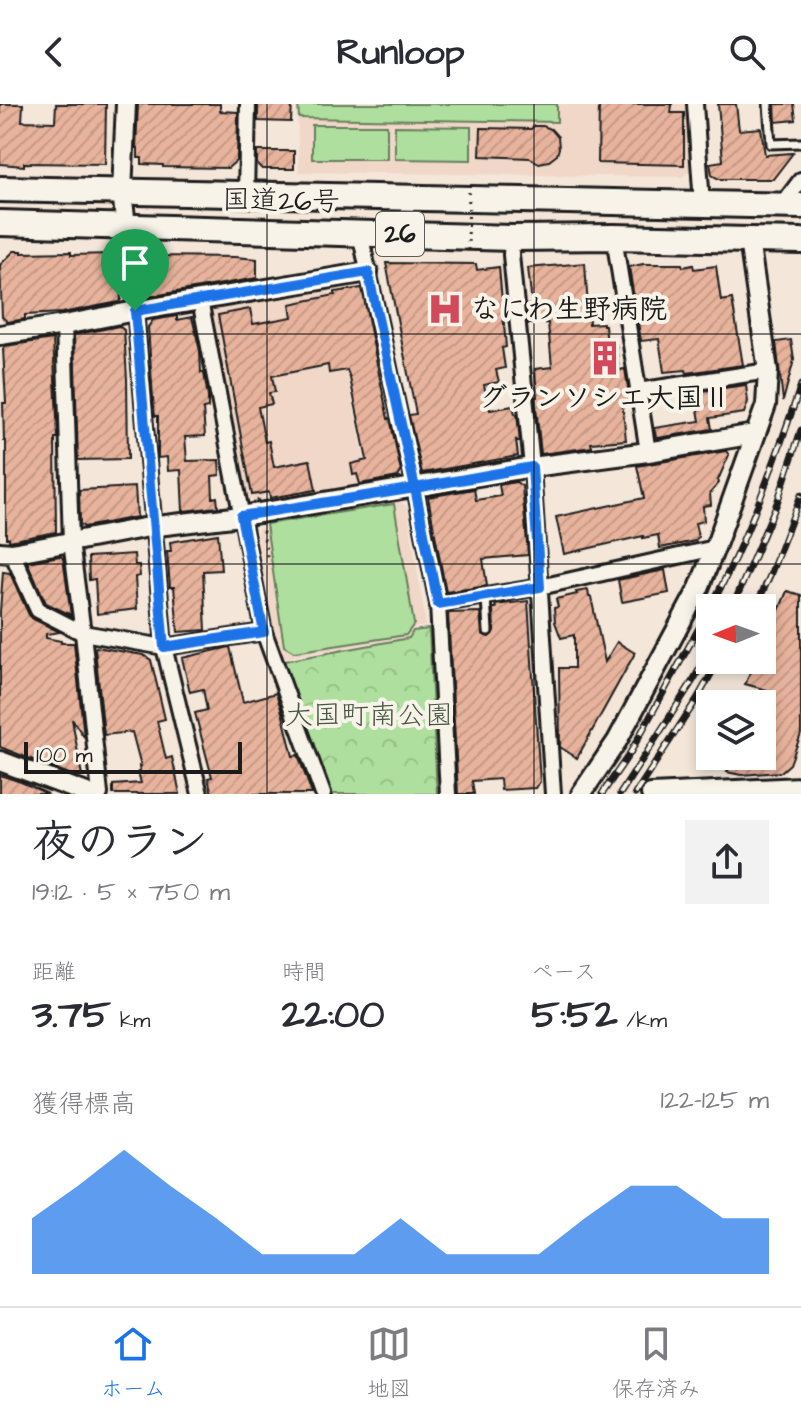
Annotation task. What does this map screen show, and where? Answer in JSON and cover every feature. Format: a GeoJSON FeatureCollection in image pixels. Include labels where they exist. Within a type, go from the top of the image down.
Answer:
{"type":"FeatureCollection","features":[{"type":"Feature","properties":{"kind":"highway","name":"国道26号"},"geometry":{"type":"LineString","coordinates":[[0,189],[792,205]]}},
{"type":"Feature","properties":{"kind":"highway","name":"国道26号"},"geometry":{"type":"LineString","coordinates":[[0,223],[512,238],[801,241]]}},
{"type":"Feature","properties":{"kind":"street"},"geometry":{"type":"LineString","coordinates":[[126,104],[122,192],[164,647],[200,794]]}},
{"type":"Feature","properties":{"kind":"street"},"geometry":{"type":"LineString","coordinates":[[246,195],[248,104]]}},
{"type":"Feature","properties":{"kind":"street"},"geometry":{"type":"LineString","coordinates":[[695,104],[702,204]]}},
{"type":"Feature","properties":{"kind":"street"},"geometry":{"type":"LineString","coordinates":[[792,205],[801,180]]}},
{"type":"Feature","properties":{"kind":"street"},"geometry":{"type":"LineString","coordinates":[[360,233],[438,604],[448,794]]}},
{"type":"Feature","properties":{"kind":"street"},"geometry":{"type":"LineString","coordinates":[[614,237],[648,452]]}},
{"type":"Feature","properties":{"kind":"street"},"geometry":{"type":"LineString","coordinates":[[512,238],[511,255],[532,467],[553,794]]}},
{"type":"Feature","properties":{"kind":"street"},"geometry":{"type":"LineString","coordinates":[[581,794],[617,741],[699,588],[766,405],[768,371],[749,240]]}},
{"type":"Feature","properties":{"kind":"street"},"geometry":{"type":"LineString","coordinates":[[0,335],[368,272]]}},
{"type":"Feature","properties":{"kind":"street"},"geometry":{"type":"LineString","coordinates":[[200,300],[264,632],[323,794]]}},
{"type":"Feature","properties":{"kind":"street"},"geometry":{"type":"LineString","coordinates":[[64,325],[71,542],[100,794]]}},
{"type":"Feature","properties":{"kind":"street"},"geometry":{"type":"LineString","coordinates":[[638,391],[768,371]]}},
{"type":"Feature","properties":{"kind":"street"},"geometry":{"type":"LineString","coordinates":[[264,632],[164,647],[83,633],[38,610],[6,552],[755,434]]}},
{"type":"Feature","properties":{"kind":"street"},"geometry":{"type":"LineString","coordinates":[[438,604],[540,587],[715,548]]}},
{"type":"Feature","properties":{"kind":"street"},"geometry":{"type":"LineString","coordinates":[[0,761],[89,794]]}},
{"type":"Feature","properties":{"kind":"street"},"geometry":{"type":"LineString","coordinates":[[651,794],[801,787]]}},
{"type":"Feature","properties":{"kind":"lane"},"geometry":{"type":"LineString","coordinates":[[768,104],[771,144],[801,143]]}},
{"type":"Feature","properties":{"kind":"lane"},"geometry":{"type":"LineString","coordinates":[[486,597],[488,631]]}},
{"type":"Feature","properties":{"kind":"path"},"geometry":{"type":"LineString","coordinates":[[468,250],[469,182]]}},
{"type":"Feature","properties":{"kind":"path"},"geometry":{"type":"LineString","coordinates":[[258,499],[267,557]]}},
{"type":"Feature","properties":{"kind":"shaded area"},"geometry":{"type":"Polygon","coordinates":[[[297,104],[685,104],[691,169],[683,177],[299,172],[297,104]]]}},
{"type":"Feature","properties":{"kind":"shaded area"},"geometry":{"type":"Polygon","coordinates":[[[330,290],[370,487],[264,504],[245,497],[208,317],[216,308],[330,290]]]}},
{"type":"Feature","properties":{"kind":"shaded area"},"geometry":{"type":"Polygon","coordinates":[[[397,500],[407,506],[426,626],[413,628],[408,637],[283,658],[273,630],[257,530],[266,523],[397,500]]]}},
{"type":"Feature","properties":{"kind":"green space"},"geometry":{"type":"Polygon","coordinates":[[[298,104],[557,104],[557,122],[299,118],[298,104]]]}},
{"type":"Feature","properties":{"kind":"green space"},"geometry":{"type":"Polygon","coordinates":[[[312,125],[387,125],[387,159],[312,159],[312,125]]]}},
{"type":"Feature","properties":{"kind":"green space"},"geometry":{"type":"Polygon","coordinates":[[[395,126],[471,127],[471,160],[395,159],[395,126]]]}},
{"type":"Feature","properties":{"kind":"green space"},"geometry":{"type":"Polygon","coordinates":[[[394,504],[414,624],[406,635],[294,652],[284,646],[266,524],[394,504]]]}},
{"type":"Feature","properties":{"kind":"green space","name":"大国町南公園"},"geometry":{"type":"Polygon","coordinates":[[[429,629],[437,794],[330,794],[284,661],[409,638],[413,631],[429,629]]]}},
{"type":"Feature","properties":{"kind":"building"},"geometry":{"type":"Polygon","coordinates":[[[0,104],[23,104],[22,121],[55,122],[56,104],[106,104],[105,164],[0,164],[0,104]]]}},
{"type":"Feature","properties":{"kind":"building"},"geometry":{"type":"Polygon","coordinates":[[[138,104],[220,104],[220,111],[238,112],[237,160],[228,168],[142,164],[136,148],[138,104]]]}},
{"type":"Feature","properties":{"kind":"building"},"geometry":{"type":"Polygon","coordinates":[[[258,104],[292,104],[291,122],[258,121],[258,104]]]}},
{"type":"Feature","properties":{"kind":"building"},"geometry":{"type":"Polygon","coordinates":[[[599,104],[672,104],[671,113],[684,113],[684,165],[598,163],[599,104]]]}},
{"type":"Feature","properties":{"kind":"building"},"geometry":{"type":"Polygon","coordinates":[[[718,104],[736,104],[739,130],[761,128],[765,155],[793,153],[773,179],[719,179],[712,175],[710,163],[723,161],[718,104]]]}},
{"type":"Feature","properties":{"kind":"building"},"geometry":{"type":"Polygon","coordinates":[[[775,104],[794,104],[796,120],[776,122],[775,104]]]}},
{"type":"Feature","properties":{"kind":"building"},"geometry":{"type":"Polygon","coordinates":[[[534,126],[551,129],[558,137],[557,155],[549,161],[539,163],[530,158],[480,156],[481,128],[531,129],[534,126]]]}},
{"type":"Feature","properties":{"kind":"building"},"geometry":{"type":"Polygon","coordinates":[[[257,151],[294,151],[294,169],[262,169],[257,164],[257,151]]]}},
{"type":"Feature","properties":{"kind":"building"},"geometry":{"type":"Polygon","coordinates":[[[155,247],[156,256],[257,259],[257,278],[147,297],[142,262],[155,247]]]}},
{"type":"Feature","properties":{"kind":"building"},"geometry":{"type":"Polygon","coordinates":[[[14,251],[112,254],[119,260],[121,299],[119,302],[62,313],[25,315],[25,319],[8,322],[2,317],[0,265],[14,251]]]}},
{"type":"Feature","properties":{"kind":"building","name":"なにわ生野病院"},"geometry":{"type":"Polygon","coordinates":[[[386,263],[476,264],[477,270],[499,267],[505,368],[496,370],[499,382],[484,385],[490,410],[513,406],[517,414],[518,456],[422,473],[409,415],[416,414],[386,263]]]}},
{"type":"Feature","properties":{"kind":"building"},"geometry":{"type":"Polygon","coordinates":[[[585,263],[589,324],[605,325],[607,345],[616,344],[619,370],[625,369],[630,400],[622,400],[626,440],[591,443],[592,447],[541,454],[535,369],[552,367],[548,323],[528,324],[526,305],[532,305],[528,268],[585,263]]]}},
{"type":"Feature","properties":{"kind":"building"},"geometry":{"type":"Polygon","coordinates":[[[643,264],[693,265],[694,269],[716,266],[721,301],[732,299],[743,365],[687,373],[686,370],[664,372],[659,339],[641,341],[629,267],[643,264]]]}},
{"type":"Feature","properties":{"kind":"building"},"geometry":{"type":"Polygon","coordinates":[[[362,288],[401,472],[398,477],[360,484],[357,474],[353,475],[351,464],[367,460],[350,378],[347,370],[329,373],[328,365],[272,376],[275,392],[269,393],[272,404],[258,407],[274,467],[310,460],[316,490],[270,498],[269,492],[252,495],[218,315],[250,309],[253,324],[292,317],[290,304],[362,288]]]}},
{"type":"Feature","properties":{"kind":"building"},"geometry":{"type":"Polygon","coordinates":[[[177,316],[177,320],[192,317],[208,397],[208,408],[203,409],[205,436],[185,437],[187,461],[219,460],[220,475],[212,476],[213,498],[217,497],[218,507],[183,511],[181,470],[168,471],[167,457],[158,458],[158,416],[155,416],[148,327],[153,320],[177,316]]]}},
{"type":"Feature","properties":{"kind":"building"},"geometry":{"type":"Polygon","coordinates":[[[119,326],[124,330],[128,459],[78,460],[74,335],[119,326]]]}},
{"type":"Feature","properties":{"kind":"building"},"geometry":{"type":"Polygon","coordinates":[[[53,339],[58,438],[55,438],[56,532],[9,541],[6,538],[3,349],[5,346],[53,339]]]}},
{"type":"Feature","properties":{"kind":"building"},"geometry":{"type":"Polygon","coordinates":[[[791,340],[794,360],[783,401],[776,342],[791,340]]]}},
{"type":"Feature","properties":{"kind":"building"},"geometry":{"type":"Polygon","coordinates":[[[746,385],[748,402],[744,413],[710,418],[712,429],[656,437],[654,428],[700,421],[695,392],[746,385]]]}},
{"type":"Feature","properties":{"kind":"building"},"geometry":{"type":"Polygon","coordinates":[[[726,451],[729,455],[719,483],[710,493],[711,505],[703,506],[704,521],[695,523],[698,537],[695,541],[660,548],[658,535],[643,536],[564,554],[556,517],[644,498],[637,466],[726,451]]]}},
{"type":"Feature","properties":{"kind":"building"},"geometry":{"type":"Polygon","coordinates":[[[516,482],[522,486],[528,555],[483,559],[487,586],[446,592],[428,497],[474,489],[476,500],[501,496],[499,485],[516,482]]]}},
{"type":"Feature","properties":{"kind":"building"},"geometry":{"type":"Polygon","coordinates":[[[135,487],[137,517],[84,527],[80,524],[79,490],[135,487]]]}},
{"type":"Feature","properties":{"kind":"building"},"geometry":{"type":"Polygon","coordinates":[[[218,534],[221,570],[203,571],[206,630],[178,632],[174,587],[170,587],[167,551],[171,551],[170,542],[218,534]]]}},
{"type":"Feature","properties":{"kind":"building"},"geometry":{"type":"Polygon","coordinates":[[[134,554],[140,576],[135,577],[137,609],[97,614],[95,579],[89,580],[88,557],[134,554]]]}},
{"type":"Feature","properties":{"kind":"building"},"geometry":{"type":"Polygon","coordinates":[[[63,558],[71,615],[46,603],[27,562],[63,558]]]}},
{"type":"Feature","properties":{"kind":"building"},"geometry":{"type":"Polygon","coordinates":[[[665,570],[669,593],[622,602],[618,580],[665,570]]]}},
{"type":"Feature","properties":{"kind":"building"},"geometry":{"type":"Polygon","coordinates":[[[3,572],[10,573],[29,615],[60,632],[46,634],[46,638],[74,643],[84,737],[72,719],[82,776],[77,777],[0,747],[3,572]]]}},
{"type":"Feature","properties":{"kind":"building"},"geometry":{"type":"Polygon","coordinates":[[[588,590],[605,662],[617,642],[635,653],[577,758],[560,747],[559,668],[574,668],[574,635],[561,638],[554,608],[558,607],[556,599],[588,590]]]}},
{"type":"Feature","properties":{"kind":"building"},"geometry":{"type":"Polygon","coordinates":[[[787,591],[801,595],[801,734],[790,764],[781,772],[741,775],[727,772],[776,770],[776,690],[745,684],[750,674],[776,674],[776,618],[787,591]]]}},
{"type":"Feature","properties":{"kind":"building"},"geometry":{"type":"Polygon","coordinates":[[[528,601],[540,782],[535,788],[501,790],[500,779],[472,781],[474,794],[458,794],[448,613],[480,612],[482,634],[489,637],[494,631],[495,605],[528,601]]]}},
{"type":"Feature","properties":{"kind":"building"},"geometry":{"type":"Polygon","coordinates":[[[96,647],[143,655],[151,660],[165,719],[157,721],[166,759],[172,757],[180,794],[113,794],[113,785],[141,783],[138,772],[141,766],[132,732],[104,735],[96,647]]]}},
{"type":"Feature","properties":{"kind":"building"},"geometry":{"type":"Polygon","coordinates":[[[230,647],[243,702],[276,693],[293,756],[298,755],[312,794],[212,794],[208,778],[212,777],[195,713],[207,710],[203,689],[190,692],[182,658],[230,647]]]}},
{"type":"Feature","properties":{"kind":"building"},"geometry":{"type":"Polygon","coordinates":[[[0,775],[21,782],[48,794],[0,794],[0,775]]]}},
{"type":"Feature","properties":{"kind":"railway"},"geometry":{"type":"LineString","coordinates":[[717,594],[749,527],[801,385]]}},
{"type":"Feature","properties":{"kind":"railway"},"geometry":{"type":"LineString","coordinates":[[738,594],[777,503],[801,430]]}},
{"type":"Feature","properties":{"kind":"railway"},"geometry":{"type":"LineString","coordinates":[[762,594],[801,495]]}},
{"type":"Feature","properties":{"kind":"railway"},"geometry":{"type":"LineString","coordinates":[[602,794],[630,753],[696,633]]}},
{"type":"Feature","properties":{"kind":"railway"},"geometry":{"type":"LineString","coordinates":[[620,794],[697,674]]}},
{"type":"Feature","properties":{"kind":"railway"},"geometry":{"type":"LineString","coordinates":[[635,794],[711,674]]}},
{"type":"Feature","properties":{"kind":"place","name":"なにわ生野病院"},"geometry":{"type":"Point","coordinates":[445,309]}},
{"type":"Feature","properties":{"kind":"place","name":"グランソシエ大国Ⅱ"},"geometry":{"type":"Point","coordinates":[605,358]}},
{"type":"Feature","properties":{"kind":"route"},"geometry":{"type":"LineString","coordinates":[[135,311],[164,647],[264,632],[241,516],[415,488],[438,604],[540,587],[532,467],[415,488],[368,272],[135,311]]}}]}
